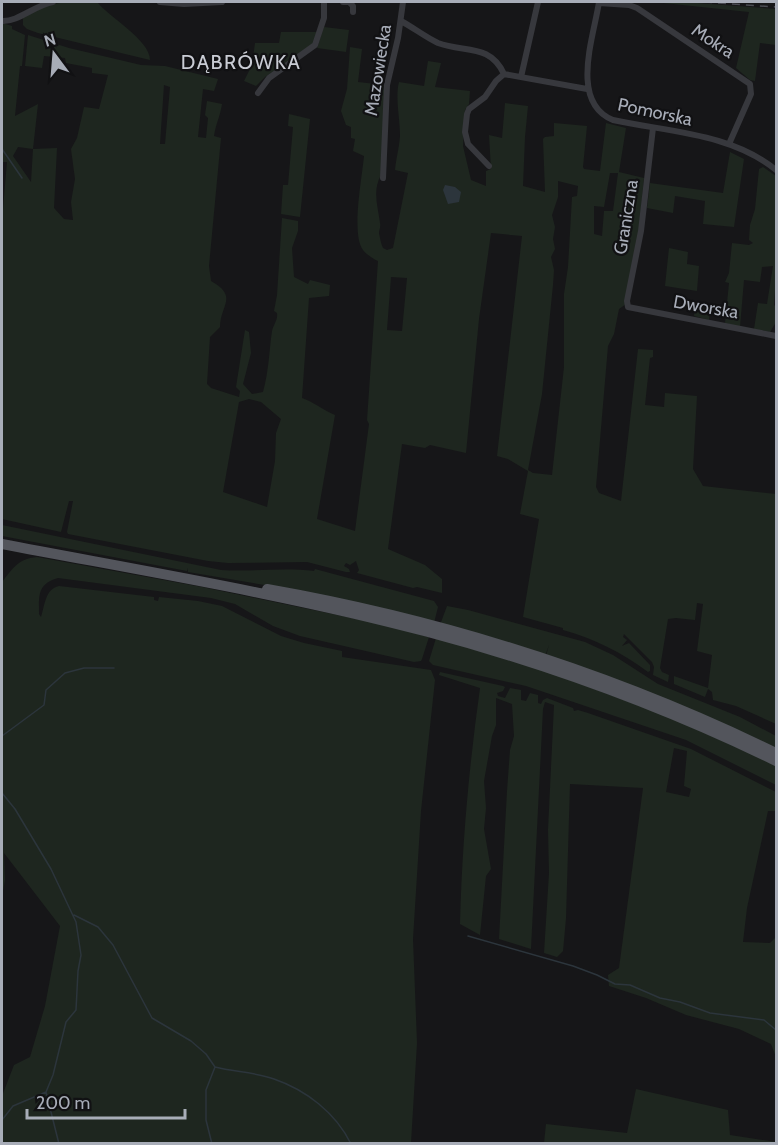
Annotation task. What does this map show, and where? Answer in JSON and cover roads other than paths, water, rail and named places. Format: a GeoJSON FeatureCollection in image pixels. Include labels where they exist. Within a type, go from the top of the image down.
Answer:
{"type":"FeatureCollection","features":[{"type":"Feature","properties":{"kind":"main road"},"geometry":{"type":"LineString","coordinates":[[2,539],[306,596],[466,635],[613,683],[695,716],[777,753]]}},
{"type":"Feature","properties":{"kind":"main road"},"geometry":{"type":"LineString","coordinates":[[2,544],[332,609],[449,638],[612,691],[777,761]]}},
{"type":"Feature","properties":{"kind":"street"},"geometry":{"type":"LineString","coordinates":[[2,21],[8,21],[39,4],[53,2]]}},
{"type":"Feature","properties":{"kind":"street"},"geometry":{"type":"LineString","coordinates":[[160,2],[184,4],[222,2]]}},
{"type":"Feature","properties":{"kind":"street"},"geometry":{"type":"LineString","coordinates":[[258,93],[269,78],[315,45],[324,18],[324,2]]}},
{"type":"Feature","properties":{"kind":"street"},"geometry":{"type":"LineString","coordinates":[[343,2],[349,2],[353,12]]}},
{"type":"Feature","properties":{"kind":"street","name":"Mazowiecka"},"geometry":{"type":"LineString","coordinates":[[383,178],[387,85],[403,2]]}},
{"type":"Feature","properties":{"kind":"street"},"geometry":{"type":"LineString","coordinates":[[521,77],[538,2]]}},
{"type":"Feature","properties":{"kind":"street"},"geometry":{"type":"LineString","coordinates":[[401,21],[439,43],[483,52],[496,62],[504,74],[587,89],[586,78],[599,2]]}},
{"type":"Feature","properties":{"kind":"street","name":"Mokra"},"geometry":{"type":"LineString","coordinates":[[599,2],[629,4],[637,8],[750,84],[751,94],[729,144]]}},
{"type":"Feature","properties":{"kind":"street"},"geometry":{"type":"LineString","coordinates":[[489,166],[470,147],[466,139],[467,114],[469,109],[485,97],[504,74]]}},
{"type":"Feature","properties":{"kind":"street","name":"Pomorska"},"geometry":{"type":"LineString","coordinates":[[587,89],[594,104],[607,117],[729,144],[757,156],[777,170]]}},
{"type":"Feature","properties":{"kind":"street","name":"Graniczna"},"geometry":{"type":"LineString","coordinates":[[630,308],[627,301],[641,231],[653,128]]}},
{"type":"Feature","properties":{"kind":"street","name":"Dworska"},"geometry":{"type":"LineString","coordinates":[[630,308],[777,336]]}},
{"type":"Feature","properties":{"kind":"waterway"},"geometry":{"type":"LineString","coordinates":[[2,149],[22,178]]}},
{"type":"Feature","properties":{"kind":"waterway"},"geometry":{"type":"LineString","coordinates":[[2,736],[44,705],[46,690],[65,673],[84,668],[114,668]]}},
{"type":"Feature","properties":{"kind":"waterway"},"geometry":{"type":"LineString","coordinates":[[2,793],[15,809],[51,869],[76,922],[81,955],[76,1010],[66,1022],[53,1075],[46,1092],[13,1106],[2,1120]]}},
{"type":"Feature","properties":{"kind":"waterway"},"geometry":{"type":"LineString","coordinates":[[74,915],[98,927],[113,945],[152,1018],[191,1041],[206,1054],[215,1067],[206,1090],[206,1120],[212,1144]]}},
{"type":"Feature","properties":{"kind":"waterway"},"geometry":{"type":"LineString","coordinates":[[468,936],[573,966],[615,984],[630,985],[660,998],[680,1002],[710,1013],[764,1020],[776,1030]]}},
{"type":"Feature","properties":{"kind":"waterway"},"geometry":{"type":"LineString","coordinates":[[215,1067],[267,1077],[297,1089],[319,1104],[337,1122],[351,1144]]}},
{"type":"Feature","properties":{"kind":"waterway"},"geometry":{"type":"LineString","coordinates":[[46,1092],[59,1144]]}},
{"type":"Feature","properties":{"kind":"railway"},"geometry":{"type":"LineString","coordinates":[[704,2],[776,7]]}},
{"type":"Feature","properties":{"kind":"district","name":"DĄBRÓWKA"},"geometry":{"type":"Point","coordinates":[241,62]}}]}
